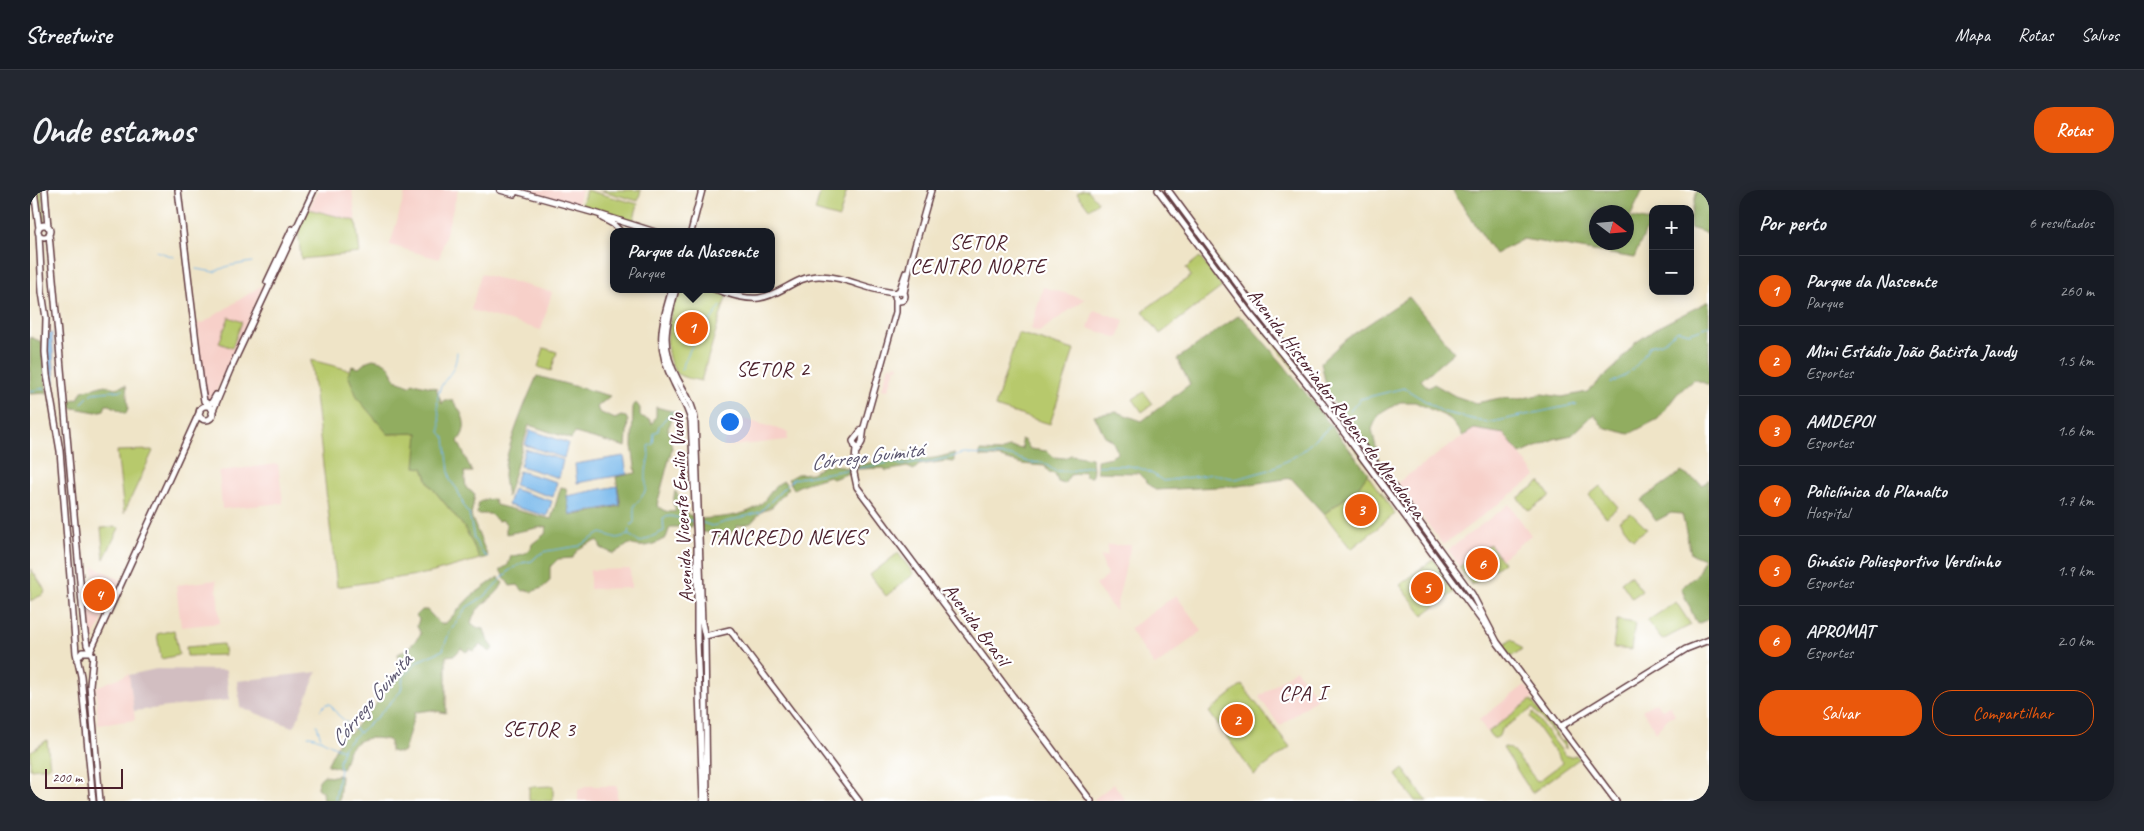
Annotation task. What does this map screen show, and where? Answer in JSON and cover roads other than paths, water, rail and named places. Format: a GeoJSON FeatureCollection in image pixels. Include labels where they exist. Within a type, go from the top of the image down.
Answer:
{"type":"FeatureCollection","features":[{"type":"Feature","properties":{"kind":"main road"},"geometry":{"type":"LineString","coordinates":[[34,190],[46,318],[44,340],[47,375],[58,435],[77,661],[80,671],[92,801]]}},
{"type":"Feature","properties":{"kind":"main road"},"geometry":{"type":"LineString","coordinates":[[45,190],[84,626],[91,654],[90,685],[100,801]]}},
{"type":"Feature","properties":{"kind":"main road"},"geometry":{"type":"LineString","coordinates":[[178,190],[201,384],[204,401],[212,407],[212,413]]}},
{"type":"Feature","properties":{"kind":"main road"},"geometry":{"type":"LineString","coordinates":[[91,654],[95,640],[193,426],[201,410],[215,398],[312,190]]}},
{"type":"Feature","properties":{"kind":"main road"},"geometry":{"type":"LineString","coordinates":[[193,426],[201,420],[208,421],[312,190]]}},
{"type":"Feature","properties":{"kind":"main road"},"geometry":{"type":"LineString","coordinates":[[500,190],[602,218],[617,228]]}},
{"type":"Feature","properties":{"kind":"main road"},"geometry":{"type":"LineString","coordinates":[[512,190],[643,228]]}},
{"type":"Feature","properties":{"kind":"main road"},"geometry":{"type":"LineString","coordinates":[[691,228],[702,190]]}},
{"type":"Feature","properties":{"kind":"main road"},"geometry":{"type":"LineString","coordinates":[[728,293],[746,298],[758,298],[776,293],[802,279],[823,276],[899,296],[931,190]]}},
{"type":"Feature","properties":{"kind":"main road","name":"Avenida Historiador Rubens de Mendonça"},"geometry":{"type":"LineString","coordinates":[[1158,190],[1250,314],[1323,404],[1616,801]]}},
{"type":"Feature","properties":{"kind":"main road","name":"Avenida Historiador Rubens de Mendonça"},"geometry":{"type":"LineString","coordinates":[[1168,190],[1256,310],[1328,400],[1400,496],[1472,594],[1476,609]]}},
{"type":"Feature","properties":{"kind":"main road"},"geometry":{"type":"LineString","coordinates":[[39,228],[43,225],[48,227]]}},
{"type":"Feature","properties":{"kind":"main road"},"geometry":{"type":"LineString","coordinates":[[39,234],[44,237],[49,234]]}},
{"type":"Feature","properties":{"kind":"main road","name":"Avenida Vicente Emilio Vuolo"},"geometry":{"type":"LineString","coordinates":[[673,293],[662,326],[661,345],[668,371],[689,412],[691,421],[702,623],[705,637],[707,801]]}},
{"type":"Feature","properties":{"kind":"main road","name":"Avenida Brasil"},"geometry":{"type":"LineString","coordinates":[[899,296],[864,427],[862,442],[853,466],[857,488],[1091,801]]}},
{"type":"Feature","properties":{"kind":"main road"},"geometry":{"type":"LineString","coordinates":[[201,384],[201,420]]}},
{"type":"Feature","properties":{"kind":"main road"},"geometry":{"type":"LineString","coordinates":[[58,435],[62,432],[68,435]]}},
{"type":"Feature","properties":{"kind":"main road"},"geometry":{"type":"LineString","coordinates":[[59,445],[63,446],[68,443]]}},
{"type":"Feature","properties":{"kind":"main road","name":"Avenida Vicente Emilio Vuolo"},"geometry":{"type":"LineString","coordinates":[[698,527],[697,638],[703,801]]}},
{"type":"Feature","properties":{"kind":"main road"},"geometry":{"type":"LineString","coordinates":[[697,638],[730,630],[859,801]]}},
{"type":"Feature","properties":{"kind":"main road"},"geometry":{"type":"LineString","coordinates":[[1560,727],[1686,649],[1709,640]]}},
{"type":"Feature","properties":{"kind":"main road"},"geometry":{"type":"LineString","coordinates":[[77,661],[82,652],[91,654]]}},
{"type":"Feature","properties":{"kind":"main road"},"geometry":{"type":"LineString","coordinates":[[80,671],[88,672],[92,669]]}},
{"type":"Feature","properties":{"kind":"water"},"geometry":{"type":"Polygon","coordinates":[[[52,333],[55,384],[50,385],[47,334],[52,333]]]}},
{"type":"Feature","properties":{"kind":"water"},"geometry":{"type":"Polygon","coordinates":[[[530,430],[568,443],[564,458],[525,445],[530,430]]]}},
{"type":"Feature","properties":{"kind":"water"},"geometry":{"type":"Polygon","coordinates":[[[525,449],[563,460],[559,478],[520,466],[525,449]]]}},
{"type":"Feature","properties":{"kind":"water"},"geometry":{"type":"Polygon","coordinates":[[[624,456],[627,474],[577,483],[575,464],[624,456]]]}},
{"type":"Feature","properties":{"kind":"water"},"geometry":{"type":"Polygon","coordinates":[[[519,471],[557,482],[553,497],[514,485],[519,471]]]}},
{"type":"Feature","properties":{"kind":"water"},"geometry":{"type":"Polygon","coordinates":[[[617,486],[620,505],[570,515],[567,496],[617,486]]]}},
{"type":"Feature","properties":{"kind":"water"},"geometry":{"type":"Polygon","coordinates":[[[513,489],[552,501],[547,516],[508,505],[513,489]]]}},
{"type":"Feature","properties":{"kind":"waterway"},"geometry":{"type":"LineString","coordinates":[[156,251],[174,257]]}},
{"type":"Feature","properties":{"kind":"waterway"},"geometry":{"type":"LineString","coordinates":[[196,269],[214,272],[228,266],[252,262]]}},
{"type":"Feature","properties":{"kind":"waterway"},"geometry":{"type":"LineString","coordinates":[[681,370],[702,324],[709,323],[721,306]]}},
{"type":"Feature","properties":{"kind":"waterway"},"geometry":{"type":"LineString","coordinates":[[1611,383],[1623,377],[1633,368],[1649,346],[1662,343],[1678,330],[1689,333],[1709,326]]}},
{"type":"Feature","properties":{"kind":"waterway"},"geometry":{"type":"LineString","coordinates":[[457,352],[452,371],[441,387],[438,397],[440,432],[445,438],[450,480],[457,489],[466,511],[469,513],[474,539],[484,555],[488,557]]}},
{"type":"Feature","properties":{"kind":"waterway"},"geometry":{"type":"LineString","coordinates":[[30,391],[45,388]]}},
{"type":"Feature","properties":{"kind":"waterway"},"geometry":{"type":"LineString","coordinates":[[1350,411],[1360,399],[1404,388],[1443,412],[1488,423],[1577,404]]}},
{"type":"Feature","properties":{"kind":"waterway"},"geometry":{"type":"LineString","coordinates":[[82,403],[92,393],[123,390]]}},
{"type":"Feature","properties":{"kind":"waterway"},"geometry":{"type":"LineString","coordinates":[[628,535],[629,527],[634,522],[634,505],[646,490],[648,446],[653,444],[654,433],[658,431],[659,426],[672,411]]}},
{"type":"Feature","properties":{"kind":"waterway","name":"Córrego Guimitá"},"geometry":{"type":"LineString","coordinates":[[1097,466],[1132,466],[1147,471],[1163,481],[1213,474],[1236,479],[1269,470],[1297,455],[1332,425]]}},
{"type":"Feature","properties":{"kind":"waterway","name":"Córrego Guimitá"},"geometry":{"type":"LineString","coordinates":[[855,469],[893,462],[902,465],[916,462],[926,463],[964,454],[1012,456],[1031,463],[1042,462],[1055,471],[1072,471],[1092,466]]}},
{"type":"Feature","properties":{"kind":"waterway","name":"Córrego Guimitá"},"geometry":{"type":"LineString","coordinates":[[700,522],[712,526],[760,512],[793,479],[851,469]]}},
{"type":"Feature","properties":{"kind":"waterway","name":"Córrego Guimitá"},"geometry":{"type":"LineString","coordinates":[[335,801],[340,769],[339,762],[344,746],[378,716],[401,691],[403,677],[418,661],[443,650],[449,633],[467,607],[485,596],[510,570],[522,563],[532,561],[538,555],[547,551],[579,546],[601,533],[617,538],[629,535],[640,542],[664,531],[663,518],[670,516],[693,521]]}},
{"type":"Feature","properties":{"kind":"waterway"},"geometry":{"type":"LineString","coordinates":[[320,710],[326,704],[330,704],[338,715],[360,733]]}},
{"type":"Feature","properties":{"kind":"waterway"},"geometry":{"type":"LineString","coordinates":[[317,725],[321,739]]}},
{"type":"Feature","properties":{"kind":"waterway"},"geometry":{"type":"LineString","coordinates":[[308,736],[316,737],[343,750]]}},
{"type":"Feature","properties":{"kind":"place","name":"Parque da Nascente"},"geometry":{"type":"Point","coordinates":[692,328]}},
{"type":"Feature","properties":{"kind":"place","name":"AMDEPOl"},"geometry":{"type":"Point","coordinates":[1361,510]}},
{"type":"Feature","properties":{"kind":"place","name":"APROMAT"},"geometry":{"type":"Point","coordinates":[1482,564]}},
{"type":"Feature","properties":{"kind":"place","name":"Ginásio Poliesportivo Verdinho"},"geometry":{"type":"Point","coordinates":[1427,588]}},
{"type":"Feature","properties":{"kind":"place","name":"Policlínica do Planalto"},"geometry":{"type":"Point","coordinates":[99,595]}},
{"type":"Feature","properties":{"kind":"place","name":"Mini Estádio João Batista Jaudy"},"geometry":{"type":"Point","coordinates":[1237,720]}},
{"type":"Feature","properties":{"kind":"district","name":"SETOR CENTRO NORTE"},"geometry":{"type":"Point","coordinates":[978,254]}},
{"type":"Feature","properties":{"kind":"district","name":"SETOR 2"},"geometry":{"type":"Point","coordinates":[773,369]}},
{"type":"Feature","properties":{"kind":"district","name":"TANCREDO NEVES"},"geometry":{"type":"Point","coordinates":[787,537]}},
{"type":"Feature","properties":{"kind":"district","name":"CPA I"},"geometry":{"type":"Point","coordinates":[1303,693]}},
{"type":"Feature","properties":{"kind":"district","name":"SETOR 3"},"geometry":{"type":"Point","coordinates":[539,729]}}]}
